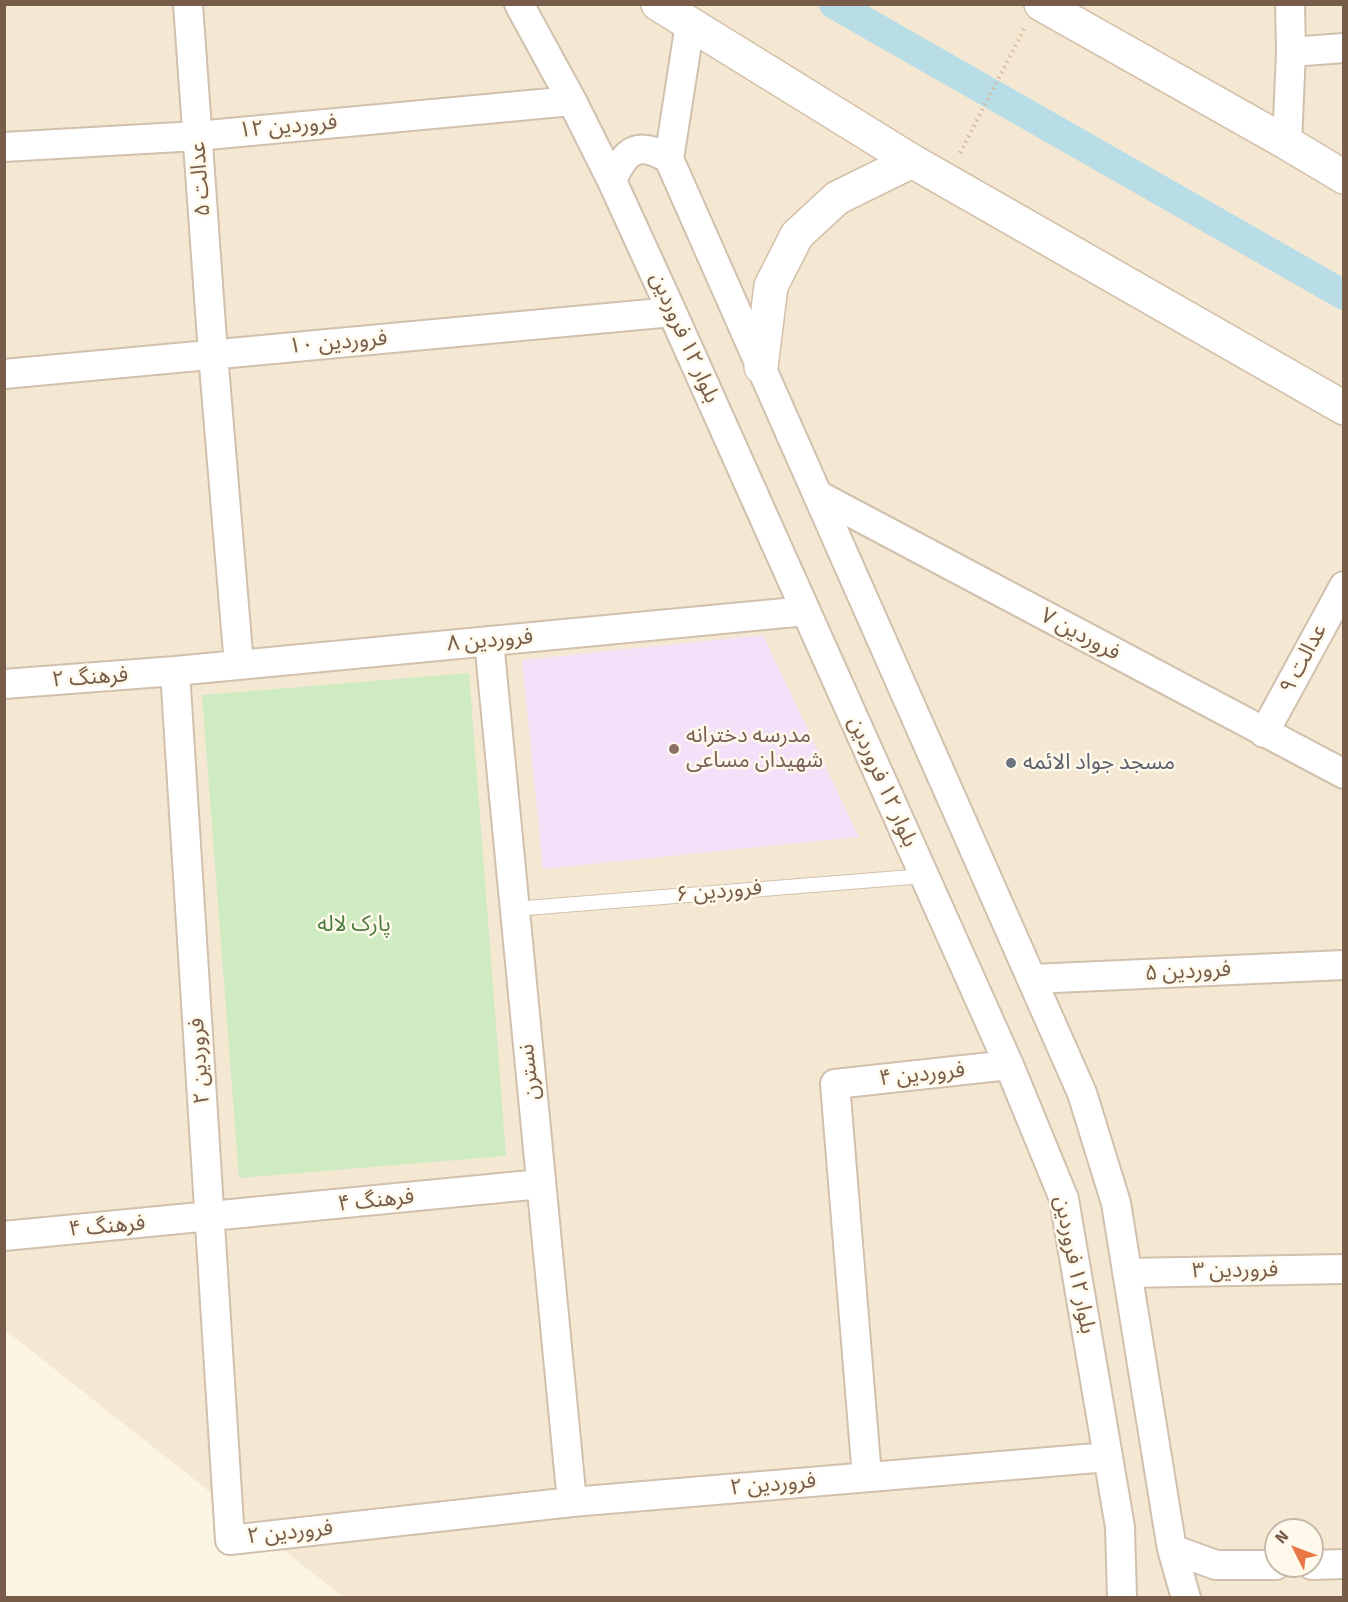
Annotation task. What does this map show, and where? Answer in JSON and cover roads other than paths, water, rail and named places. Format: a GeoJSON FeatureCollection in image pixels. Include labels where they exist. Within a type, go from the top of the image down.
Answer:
{"type":"FeatureCollection","features":[{"type":"Feature","properties":{"kind":"street","name":"عدالت ۵"},"geometry":{"type":"LineString","coordinates":[[188,4],[213,354],[239,665]]}},
{"type":"Feature","properties":{"kind":"street","name":"بلوار ۱۲ فروردین"},"geometry":{"type":"LineString","coordinates":[[519,4],[572,101],[612,181],[672,312],[1009,1065],[1064,1199],[1120,1527],[1122,1598]]}},
{"type":"Feature","properties":{"kind":"street"},"geometry":{"type":"LineString","coordinates":[[658,4],[912,161],[1344,408]]}},
{"type":"Feature","properties":{"kind":"street"},"geometry":{"type":"LineString","coordinates":[[1287,143],[1291,52],[1290,4]]}},
{"type":"Feature","properties":{"kind":"street"},"geometry":{"type":"LineString","coordinates":[[1034,15],[1287,143],[1344,177]]}},
{"type":"Feature","properties":{"kind":"street"},"geometry":{"type":"LineString","coordinates":[[690,24],[669,159],[1082,1093],[1116,1203],[1172,1549],[1186,1598]]}},
{"type":"Feature","properties":{"kind":"street"},"geometry":{"type":"LineString","coordinates":[[1291,52],[1344,48]]}},
{"type":"Feature","properties":{"kind":"street","name":"فروردین ۱۲"},"geometry":{"type":"LineString","coordinates":[[4,147],[197,136],[572,101]]}},
{"type":"Feature","properties":{"kind":"street"},"geometry":{"type":"LineString","coordinates":[[612,181],[619,165],[627,155],[640,148],[654,150],[669,159]]}},
{"type":"Feature","properties":{"kind":"street"},"geometry":{"type":"LineString","coordinates":[[761,367],[771,286],[797,235],[837,198],[912,161]]}},
{"type":"Feature","properties":{"kind":"street","name":"فروردین ۱۰"},"geometry":{"type":"LineString","coordinates":[[4,374],[672,312]]}},
{"type":"Feature","properties":{"kind":"street","name":"فروردین ۷"},"geometry":{"type":"LineString","coordinates":[[818,495],[1344,774]]}},
{"type":"Feature","properties":{"kind":"street","name":"عدالت ۹"},"geometry":{"type":"LineString","coordinates":[[1264,733],[1344,586]]}},
{"type":"Feature","properties":{"kind":"street","name":"فروردین ۸"},"geometry":{"type":"LineString","coordinates":[[175,671],[806,611]]}},
{"type":"Feature","properties":{"kind":"street","name":"نسترن"},"geometry":{"type":"LineString","coordinates":[[489,641],[572,1502]]}},
{"type":"Feature","properties":{"kind":"street","name":"فرهنگ ۲"},"geometry":{"type":"LineString","coordinates":[[4,684],[175,671]]}},
{"type":"Feature","properties":{"kind":"street","name":"فروردین ۲"},"geometry":{"type":"LineString","coordinates":[[175,671],[230,1540],[572,1502],[1108,1457]]}},
{"type":"Feature","properties":{"kind":"street","name":"فروردین ۵"},"geometry":{"type":"LineString","coordinates":[[1032,979],[1344,965]]}},
{"type":"Feature","properties":{"kind":"street","name":"فروردین ۴"},"geometry":{"type":"LineString","coordinates":[[867,1477],[836,1084],[1009,1065]]}},
{"type":"Feature","properties":{"kind":"street","name":"۴ فرهنگ"},"geometry":{"type":"LineString","coordinates":[[210,1217],[541,1184]]}},
{"type":"Feature","properties":{"kind":"street","name":"فرهنگ ۴"},"geometry":{"type":"LineString","coordinates":[[4,1236],[210,1217]]}},
{"type":"Feature","properties":{"kind":"street","name":"فروردین ۳"},"geometry":{"type":"LineString","coordinates":[[1127,1273],[1344,1269]]}},
{"type":"Feature","properties":{"kind":"street"},"geometry":{"type":"LineString","coordinates":[[1172,1549],[1216,1565],[1264,1565]]}},
{"type":"Feature","properties":{"kind":"street"},"geometry":{"type":"LineString","coordinates":[[1324,1564],[1344,1564]]}},
{"type":"Feature","properties":{"kind":"lane","name":"فروردین ۶"},"geometry":{"type":"LineString","coordinates":[[514,909],[924,876]]}},
{"type":"Feature","properties":{"kind":"waterway"},"geometry":{"type":"LineString","coordinates":[[834,4],[1344,295]]}},
{"type":"Feature","properties":{"kind":"place","name":"مدرسه دخترانه شهیدان مساعی"},"geometry":{"type":"Point","coordinates":[674,749]}},
{"type":"Feature","properties":{"kind":"place","name":"مسجد جواد الائمه"},"geometry":{"type":"Point","coordinates":[1011,763]}},
{"type":"Feature","properties":{"kind":"park label","name":"پارک لاله"},"geometry":{"type":"Point","coordinates":[354,925]}}]}
